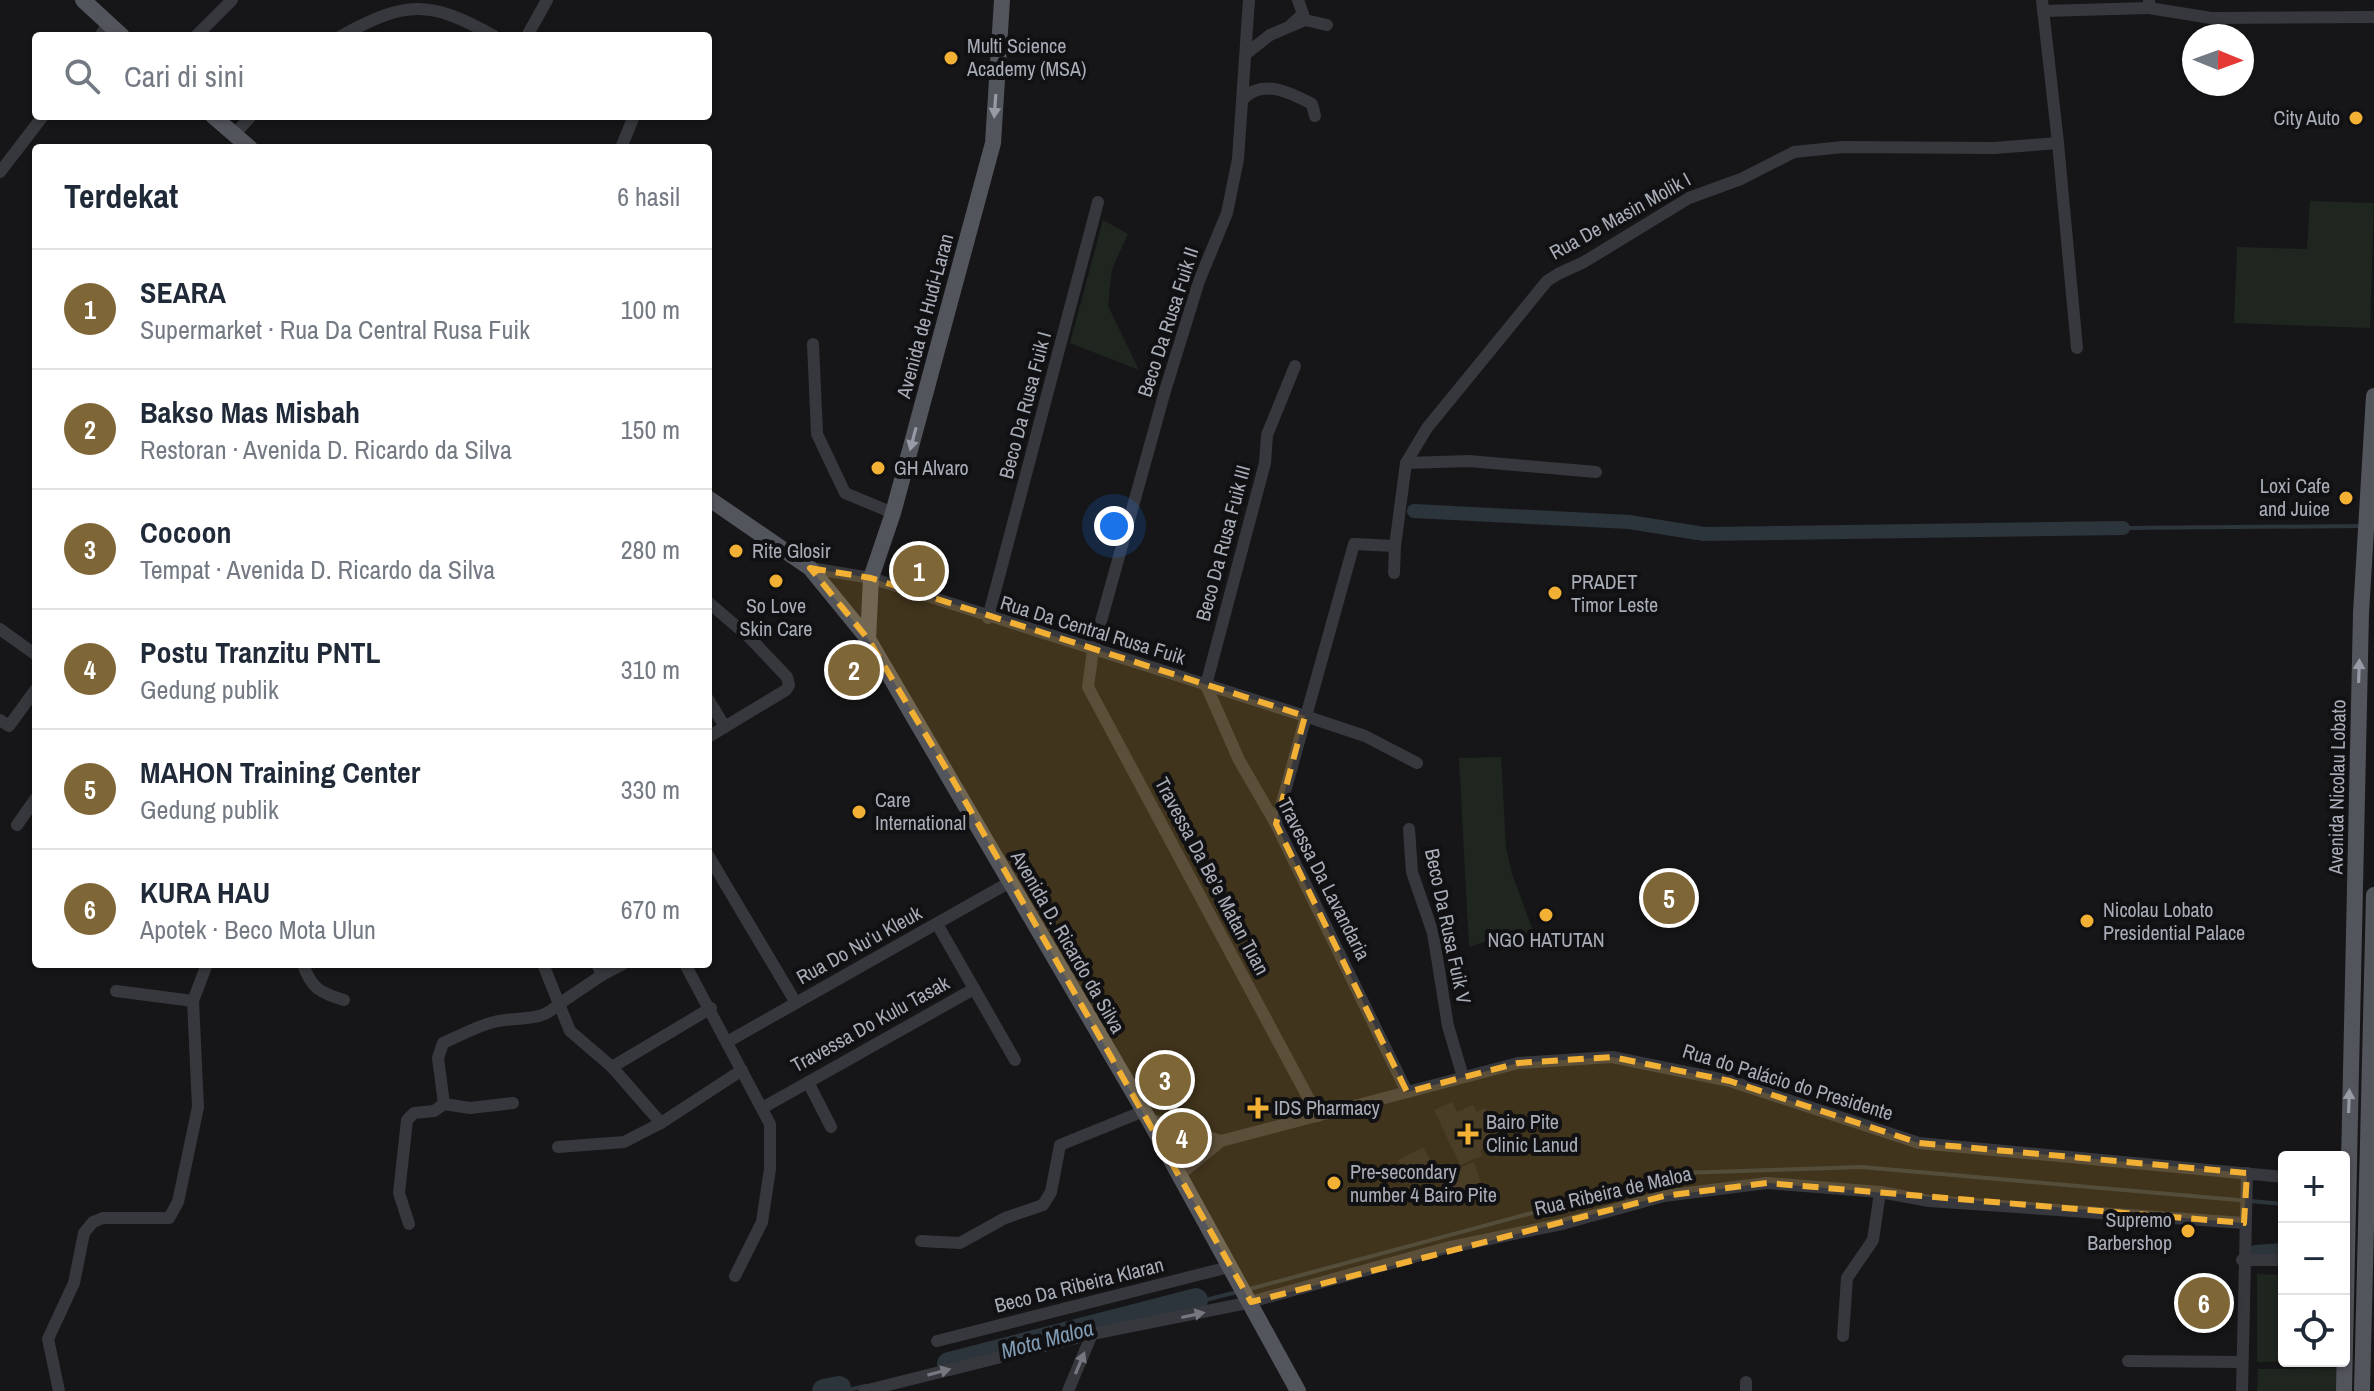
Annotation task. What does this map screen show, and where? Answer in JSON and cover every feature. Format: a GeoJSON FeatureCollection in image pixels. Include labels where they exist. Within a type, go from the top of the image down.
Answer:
{"type":"FeatureCollection","features":[{"type":"Feature","properties":{"kind":"main road"},"geometry":{"type":"LineString","coordinates":[[83,0],[104,30]]}},
{"type":"Feature","properties":{"kind":"main road","name":"Avenida de Hudi-Laran"},"geometry":{"type":"LineString","coordinates":[[868,639],[871,578],[893,513],[993,143],[1002,0]]}},
{"type":"Feature","properties":{"kind":"main road"},"geometry":{"type":"LineString","coordinates":[[218,120],[246,144]]}},
{"type":"Feature","properties":{"kind":"main road","name":"Avenida Nicolau Lobato"},"geometry":{"type":"LineString","coordinates":[[2346,1151],[2363,545],[2374,406]]}},
{"type":"Feature","properties":{"kind":"main road","name":"Avenida D. Ricardo da Silva"},"geometry":{"type":"LineString","coordinates":[[712,501],[810,568],[868,639],[1248,1296]]}},
{"type":"Feature","properties":{"kind":"main road"},"geometry":{"type":"LineString","coordinates":[[2362,1391],[2371,1222],[2374,895]]}},
{"type":"Feature","properties":{"kind":"main road"},"geometry":{"type":"LineString","coordinates":[[2344,1391],[2345,1295]]}},
{"type":"Feature","properties":{"kind":"main road"},"geometry":{"type":"LineString","coordinates":[[1248,1296],[1298,1391]]}},
{"type":"Feature","properties":{"kind":"street"},"geometry":{"type":"LineString","coordinates":[[200,32],[232,0]]}},
{"type":"Feature","properties":{"kind":"street"},"geometry":{"type":"LineString","coordinates":[[529,32],[547,0]]}},
{"type":"Feature","properties":{"kind":"street","name":"Beco Da Rusa Fuik II"},"geometry":{"type":"LineString","coordinates":[[1093,650],[1199,281],[1227,213],[1238,159],[1249,0]]}},
{"type":"Feature","properties":{"kind":"street"},"geometry":{"type":"LineString","coordinates":[[1287,28],[1303,14],[1298,0]]}},
{"type":"Feature","properties":{"kind":"street"},"geometry":{"type":"LineString","coordinates":[[347,32],[366,19],[394,8],[424,2],[438,4],[487,32]]}},
{"type":"Feature","properties":{"kind":"street"},"geometry":{"type":"LineString","coordinates":[[2077,348],[2043,5],[2149,4],[2211,18],[2374,17]]}},
{"type":"Feature","properties":{"kind":"street"},"geometry":{"type":"LineString","coordinates":[[1261,89],[1247,59],[1270,35],[1305,20],[1327,25]]}},
{"type":"Feature","properties":{"kind":"street"},"geometry":{"type":"LineString","coordinates":[[1243,99],[1261,89],[1279,89],[1312,104],[1315,116]]}},
{"type":"Feature","properties":{"kind":"street"},"geometry":{"type":"LineString","coordinates":[[0,172],[40,120]]}},
{"type":"Feature","properties":{"kind":"street"},"geometry":{"type":"LineString","coordinates":[[235,134],[247,120]]}},
{"type":"Feature","properties":{"kind":"street"},"geometry":{"type":"LineString","coordinates":[[623,144],[632,120]]}},
{"type":"Feature","properties":{"kind":"street","name":"Rua De Masin Molik I"},"geometry":{"type":"LineString","coordinates":[[1394,573],[1406,463],[1436,416],[1547,281],[1689,198],[1741,179],[1794,152],[1843,147],[1994,148],[2058,143]]}},
{"type":"Feature","properties":{"kind":"street","name":"Beco Da Rusa Fuik I"},"geometry":{"type":"LineString","coordinates":[[988,618],[1098,202]]}},
{"type":"Feature","properties":{"kind":"street"},"geometry":{"type":"LineString","coordinates":[[813,344],[820,443],[847,495],[893,513]]}},
{"type":"Feature","properties":{"kind":"street","name":"Beco Da Rusa Fuik III"},"geometry":{"type":"LineString","coordinates":[[1206,685],[1265,463],[1267,435],[1295,366]]}},
{"type":"Feature","properties":{"kind":"street"},"geometry":{"type":"LineString","coordinates":[[1406,463],[1469,461],[1596,472]]}},
{"type":"Feature","properties":{"kind":"street"},"geometry":{"type":"LineString","coordinates":[[1276,824],[1354,544],[1395,546]]}},
{"type":"Feature","properties":{"kind":"street","name":"Rua Da Central Rusa Fuik"},"geometry":{"type":"LineString","coordinates":[[810,568],[871,578],[988,618],[1305,716],[1365,736],[1417,763]]}},
{"type":"Feature","properties":{"kind":"street"},"geometry":{"type":"LineString","coordinates":[[712,605],[749,637],[789,681],[786,690],[712,735]]}},
{"type":"Feature","properties":{"kind":"street"},"geometry":{"type":"LineString","coordinates":[[0,629],[32,652]]}},
{"type":"Feature","properties":{"kind":"street","name":"Travessa Da Be’e Matan Tuan"},"geometry":{"type":"LineString","coordinates":[[1093,650],[1088,687],[1318,1116]]}},
{"type":"Feature","properties":{"kind":"street","name":"Travessa Da Lavandaria"},"geometry":{"type":"LineString","coordinates":[[1206,685],[1239,760],[1276,824],[1407,1092]]}},
{"type":"Feature","properties":{"kind":"street"},"geometry":{"type":"LineString","coordinates":[[0,720],[9,726],[32,694]]}},
{"type":"Feature","properties":{"kind":"street"},"geometry":{"type":"LineString","coordinates":[[712,706],[725,727]]}},
{"type":"Feature","properties":{"kind":"street"},"geometry":{"type":"LineString","coordinates":[[17,825],[32,804]]}},
{"type":"Feature","properties":{"kind":"street","name":"Beco Da Rusa Fuik V"},"geometry":{"type":"LineString","coordinates":[[1409,829],[1412,872],[1433,933],[1448,1026],[1463,1077]]}},
{"type":"Feature","properties":{"kind":"street"},"geometry":{"type":"LineString","coordinates":[[712,862],[796,1003]]}},
{"type":"Feature","properties":{"kind":"street","name":"Rua Do Nu’u Kleuk"},"geometry":{"type":"LineString","coordinates":[[727,1042],[1010,882]]}},
{"type":"Feature","properties":{"kind":"street","name":"Travessa Do Kulu Tasak"},"geometry":{"type":"LineString","coordinates":[[764,1107],[972,990],[937,924]]}},
{"type":"Feature","properties":{"kind":"street"},"geometry":{"type":"LineString","coordinates":[[59,1391],[48,1339],[74,1283],[84,1233],[93,1222],[103,1218],[169,1218],[178,1202],[198,1107],[193,1001],[205,968]]}},
{"type":"Feature","properties":{"kind":"street"},"geometry":{"type":"LineString","coordinates":[[304,968],[310,984],[322,994],[344,1000]]}},
{"type":"Feature","properties":{"kind":"street"},"geometry":{"type":"LineString","coordinates":[[545,968],[570,1031],[612,1067],[661,1123]]}},
{"type":"Feature","properties":{"kind":"street"},"geometry":{"type":"LineString","coordinates":[[687,968],[764,1107],[772,1135],[762,1222],[735,1276]]}},
{"type":"Feature","properties":{"kind":"street"},"geometry":{"type":"LineString","coordinates":[[444,1104],[438,1058],[443,1043],[505,1020],[533,1019],[548,1014],[600,970]]}},
{"type":"Feature","properties":{"kind":"street"},"geometry":{"type":"LineString","coordinates":[[972,990],[1015,1060]]}},
{"type":"Feature","properties":{"kind":"street"},"geometry":{"type":"LineString","coordinates":[[116,991],[193,1001]]}},
{"type":"Feature","properties":{"kind":"street"},"geometry":{"type":"LineString","coordinates":[[612,1067],[711,1008]]}},
{"type":"Feature","properties":{"kind":"street","name":"Rua do Palácio do Presidente"},"geometry":{"type":"LineString","coordinates":[[1221,1141],[1518,1063],[1612,1057],[1730,1081],[1919,1143],[2246,1177],[2278,1177]]}},
{"type":"Feature","properties":{"kind":"street"},"geometry":{"type":"LineString","coordinates":[[558,1147],[624,1142],[661,1123],[742,1070]]}},
{"type":"Feature","properties":{"kind":"street"},"geometry":{"type":"LineString","coordinates":[[808,1082],[831,1127]]}},
{"type":"Feature","properties":{"kind":"street"},"geometry":{"type":"LineString","coordinates":[[409,1224],[399,1193],[407,1120],[414,1113],[434,1111],[444,1104],[470,1108],[513,1103]]}},
{"type":"Feature","properties":{"kind":"street"},"geometry":{"type":"LineString","coordinates":[[921,1241],[960,1243],[1005,1218],[1037,1210],[1049,1198],[1060,1145],[1146,1115],[1221,1141]]}},
{"type":"Feature","properties":{"kind":"street"},"geometry":{"type":"LineString","coordinates":[[1178,1176],[1221,1141]]}},
{"type":"Feature","properties":{"kind":"street"},"geometry":{"type":"LineString","coordinates":[[2242,1391],[2242,1260],[2246,1177]]}},
{"type":"Feature","properties":{"kind":"street"},"geometry":{"type":"LineString","coordinates":[[2350,1179],[2370,1178]]}},
{"type":"Feature","properties":{"kind":"street","name":"Rua Ribeira de Maloa"},"geometry":{"type":"LineString","coordinates":[[864,1391],[884,1389],[1092,1334],[1446,1248],[1562,1224],[1664,1196],[1767,1183],[1880,1192],[1929,1201],[2244,1223]]}},
{"type":"Feature","properties":{"kind":"street"},"geometry":{"type":"LineString","coordinates":[[1843,1336],[1847,1278],[1873,1240],[1880,1192]]}},
{"type":"Feature","properties":{"kind":"street"},"geometry":{"type":"LineString","coordinates":[[2242,1260],[2278,1260]]}},
{"type":"Feature","properties":{"kind":"street","name":"Beco Da Ribeira Klaran"},"geometry":{"type":"LineString","coordinates":[[937,1341],[1231,1268]]}},
{"type":"Feature","properties":{"kind":"street"},"geometry":{"type":"LineString","coordinates":[[1068,1391],[1092,1334]]}},
{"type":"Feature","properties":{"kind":"street"},"geometry":{"type":"LineString","coordinates":[[2128,1361],[2242,1362]]}},
{"type":"Feature","properties":{"kind":"highlighted area"},"geometry":{"type":"Polygon","coordinates":[[[810,568],[871,578],[1305,716],[1276,824],[1407,1092],[1518,1063],[1612,1057],[1730,1081],[1919,1143],[2247,1173],[2244,1223],[1767,1183],[1664,1196],[1251,1302],[953,780],[868,639],[810,568]]]}},
{"type":"Feature","properties":{"kind":"shaded area"},"geometry":{"type":"Polygon","coordinates":[[[2310,201],[2374,203],[2370,328],[2234,323],[2237,247],[2307,249],[2310,201]]]}},
{"type":"Feature","properties":{"kind":"shaded area"},"geometry":{"type":"Polygon","coordinates":[[[1103,220],[1128,234],[1112,269],[1108,306],[1139,370],[1070,343],[1103,220]]]}},
{"type":"Feature","properties":{"kind":"shaded area"},"geometry":{"type":"Polygon","coordinates":[[[1501,757],[1506,847],[1512,874],[1537,941],[1503,952],[1500,937],[1469,947],[1459,758],[1501,757]]]}},
{"type":"Feature","properties":{"kind":"shaded area","name":"Bairo Pite Clinic Lanud"},"geometry":{"type":"Polygon","coordinates":[[[1452,1102],[1457,1112],[1473,1105],[1477,1112],[1485,1108],[1495,1131],[1485,1137],[1489,1146],[1480,1151],[1482,1156],[1460,1165],[1434,1110],[1452,1102]]]}},
{"type":"Feature","properties":{"kind":"shaded area","name":"Bairo Pite Clinic Lanud"},"geometry":{"type":"Polygon","coordinates":[[[1423,1147],[1435,1169],[1409,1182],[1398,1160],[1423,1147]]]}},
{"type":"Feature","properties":{"kind":"shaded area","name":"Bairo Pite Clinic Lanud"},"geometry":{"type":"Polygon","coordinates":[[[1474,1162],[1481,1183],[1447,1196],[1439,1176],[1474,1162]]]}},
{"type":"Feature","properties":{"kind":"shaded area"},"geometry":{"type":"Polygon","coordinates":[[[2257,1274],[2278,1275],[2278,1361],[2257,1362],[2257,1274]]]}},
{"type":"Feature","properties":{"kind":"shaded area"},"geometry":{"type":"Polygon","coordinates":[[[2340,1368],[2339,1391],[2257,1391],[2258,1369],[2340,1368]]]}},
{"type":"Feature","properties":{"kind":"waterway"},"geometry":{"type":"LineString","coordinates":[[1414,511],[1629,522],[1704,534],[2123,528]]}},
{"type":"Feature","properties":{"kind":"waterway"},"geometry":{"type":"LineString","coordinates":[[2123,528],[2361,526]]}},
{"type":"Feature","properties":{"kind":"waterway"},"geometry":{"type":"LineString","coordinates":[[1246,1290],[1680,1173],[1861,1167],[2278,1203]]}},
{"type":"Feature","properties":{"kind":"waterway"},"geometry":{"type":"LineString","coordinates":[[2255,1252],[2278,1250]]}},
{"type":"Feature","properties":{"kind":"waterway","name":"Mota Maloa"},"geometry":{"type":"LineString","coordinates":[[1102,1326],[1237,1292]]}},
{"type":"Feature","properties":{"kind":"waterway","name":"Mota Maloa"},"geometry":{"type":"LineString","coordinates":[[949,1364],[1196,1300]]}},
{"type":"Feature","properties":{"kind":"waterway","name":"Mota Maloa"},"geometry":{"type":"LineString","coordinates":[[844,1391],[865,1386]]}},
{"type":"Feature","properties":{"kind":"waterway","name":"Mota Maloa"},"geometry":{"type":"LineString","coordinates":[[824,1391],[839,1388]]}},
{"type":"Feature","properties":{"kind":"place","name":"Multi Science Academy (MSA)"},"geometry":{"type":"Point","coordinates":[951,58]}},
{"type":"Feature","properties":{"kind":"place","name":"City Auto"},"geometry":{"type":"Point","coordinates":[2356,118]}},
{"type":"Feature","properties":{"kind":"place","name":"GH Alvaro"},"geometry":{"type":"Point","coordinates":[878,468]}},
{"type":"Feature","properties":{"kind":"place","name":"Loxi Cafe and Juice"},"geometry":{"type":"Point","coordinates":[2346,498]}},
{"type":"Feature","properties":{"kind":"place","name":"Rite Glosir"},"geometry":{"type":"Point","coordinates":[736,551]}},
{"type":"Feature","properties":{"kind":"place","name":"SEARA"},"geometry":{"type":"Point","coordinates":[919,571]}},
{"type":"Feature","properties":{"kind":"place","name":"So Love Skin Care"},"geometry":{"type":"Point","coordinates":[776,581]}},
{"type":"Feature","properties":{"kind":"place","name":"PRADET Timor Leste"},"geometry":{"type":"Point","coordinates":[1555,593]}},
{"type":"Feature","properties":{"kind":"place","name":"Bakso Mas Misbah"},"geometry":{"type":"Point","coordinates":[854,670]}},
{"type":"Feature","properties":{"kind":"place","name":"Care International"},"geometry":{"type":"Point","coordinates":[859,812]}},
{"type":"Feature","properties":{"kind":"place","name":"MAHON Training Center"},"geometry":{"type":"Point","coordinates":[1669,898]}},
{"type":"Feature","properties":{"kind":"place","name":"NGO HATUTAN"},"geometry":{"type":"Point","coordinates":[1546,915]}},
{"type":"Feature","properties":{"kind":"place","name":"Nicolau Lobato Presidential Palace"},"geometry":{"type":"Point","coordinates":[2087,921]}},
{"type":"Feature","properties":{"kind":"place","name":"Cocoon"},"geometry":{"type":"Point","coordinates":[1165,1080]}},
{"type":"Feature","properties":{"kind":"place","name":"IDS Pharmacy"},"geometry":{"type":"Point","coordinates":[1258,1108]}},
{"type":"Feature","properties":{"kind":"place","name":"Bairo Pite Clinic Lanud"},"geometry":{"type":"Point","coordinates":[1468,1134]}},
{"type":"Feature","properties":{"kind":"place","name":"Postu Tranzitu PNTL"},"geometry":{"type":"Point","coordinates":[1182,1138]}},
{"type":"Feature","properties":{"kind":"place","name":"Pre-secondary number 4 Bairo Pite"},"geometry":{"type":"Point","coordinates":[1334,1183]}},
{"type":"Feature","properties":{"kind":"place","name":"Supremo Barbershop"},"geometry":{"type":"Point","coordinates":[2188,1231]}},
{"type":"Feature","properties":{"kind":"place","name":"KURA HAU"},"geometry":{"type":"Point","coordinates":[2204,1303]}}]}
